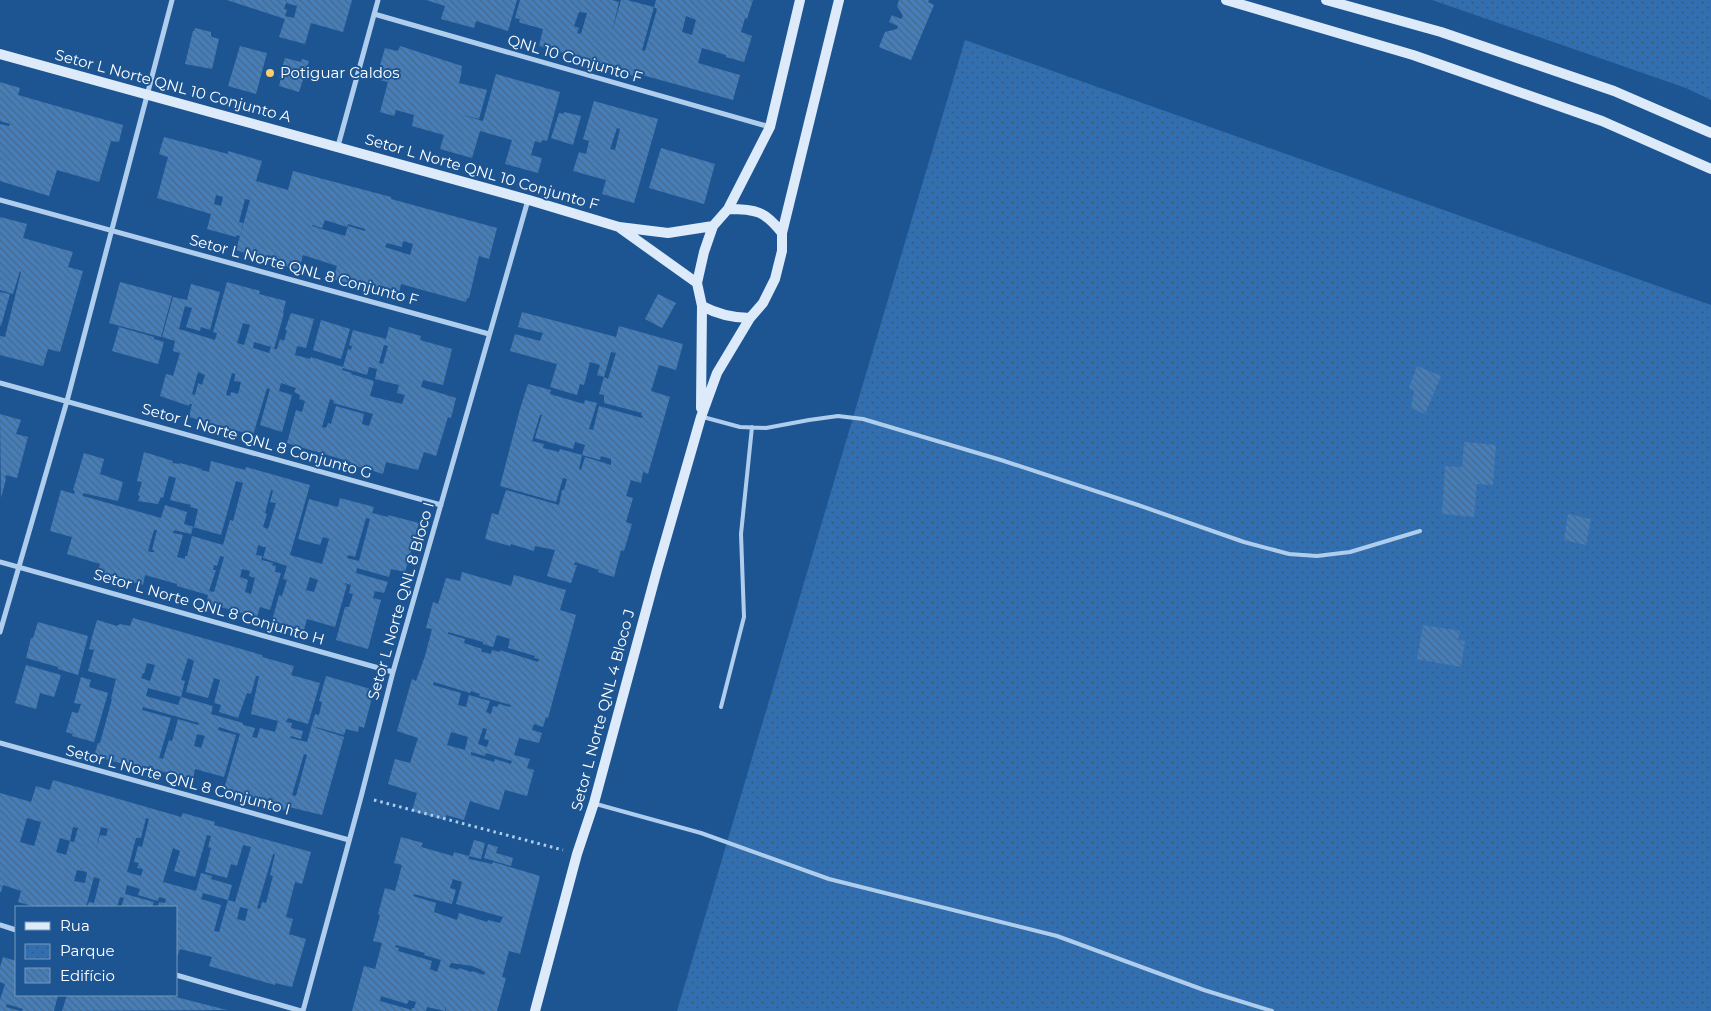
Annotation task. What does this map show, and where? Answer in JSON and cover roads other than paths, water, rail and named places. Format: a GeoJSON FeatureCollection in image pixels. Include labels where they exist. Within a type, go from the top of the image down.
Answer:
{"type":"FeatureCollection","features":[{"type":"Feature","properties":{"kind":"main road"},"geometry":{"type":"LineString","coordinates":[[701,417],[702,306],[697,283],[704,252],[713,226],[728,209],[770,127],[800,0]]}},
{"type":"Feature","properties":{"kind":"main road"},"geometry":{"type":"LineString","coordinates":[[701,417],[717,373],[750,318],[763,303],[775,280],[782,251],[782,233],[840,0]]}},
{"type":"Feature","properties":{"kind":"main road"},"geometry":{"type":"LineString","coordinates":[[1226,0],[1413,54],[1602,121],[1711,169]]}},
{"type":"Feature","properties":{"kind":"main road"},"geometry":{"type":"LineString","coordinates":[[1326,0],[1441,32],[1614,91],[1711,133]]}},
{"type":"Feature","properties":{"kind":"main road","name":"Setor L Norte QNL 10 Conjunto A"},"geometry":{"type":"LineString","coordinates":[[0,54],[338,146]]}},
{"type":"Feature","properties":{"kind":"main road","name":"Setor L Norte QNL 10 Conjunto F"},"geometry":{"type":"LineString","coordinates":[[338,146],[619,227]]}},
{"type":"Feature","properties":{"kind":"main road"},"geometry":{"type":"LineString","coordinates":[[728,209],[745,209],[758,212],[771,220],[782,233]]}},
{"type":"Feature","properties":{"kind":"main road"},"geometry":{"type":"LineString","coordinates":[[619,227],[668,233],[713,226]]}},
{"type":"Feature","properties":{"kind":"main road"},"geometry":{"type":"LineString","coordinates":[[619,227],[697,283]]}},
{"type":"Feature","properties":{"kind":"main road"},"geometry":{"type":"LineString","coordinates":[[702,306],[727,316],[750,318]]}},
{"type":"Feature","properties":{"kind":"main road","name":"Setor L Norte QNL 4 Bloco J"},"geometry":{"type":"LineString","coordinates":[[536,1011],[577,854],[594,803],[657,570],[701,417]]}},
{"type":"Feature","properties":{"kind":"street"},"geometry":{"type":"LineString","coordinates":[[0,632],[67,401],[172,0]]}},
{"type":"Feature","properties":{"kind":"street"},"geometry":{"type":"LineString","coordinates":[[338,146],[378,0]]}},
{"type":"Feature","properties":{"kind":"street","name":"QNL 10 Conjunto F"},"geometry":{"type":"LineString","coordinates":[[374,14],[770,127]]}},
{"type":"Feature","properties":{"kind":"street","name":"Setor L Norte QNL 8 Conjunto F"},"geometry":{"type":"LineString","coordinates":[[0,200],[489,334]]}},
{"type":"Feature","properties":{"kind":"street","name":"Setor L Norte QNL 8 Bloco I"},"geometry":{"type":"LineString","coordinates":[[302,1011],[361,797],[393,672],[528,200]]}},
{"type":"Feature","properties":{"kind":"street","name":"Setor L Norte QNL 8 Conjunto G"},"geometry":{"type":"LineString","coordinates":[[0,382],[441,506]]}},
{"type":"Feature","properties":{"kind":"street","name":"Setor L Norte QNL 8 Conjunto H"},"geometry":{"type":"LineString","coordinates":[[0,562],[393,672]]}},
{"type":"Feature","properties":{"kind":"street","name":"Setor L Norte QNL 8 Conjunto I"},"geometry":{"type":"LineString","coordinates":[[0,743],[349,840]]}},
{"type":"Feature","properties":{"kind":"street"},"geometry":{"type":"LineString","coordinates":[[0,925],[15,930]]}},
{"type":"Feature","properties":{"kind":"street"},"geometry":{"type":"LineString","coordinates":[[178,977],[302,1011]]}},
{"type":"Feature","properties":{"kind":"lane"},"geometry":{"type":"LineString","coordinates":[[701,417],[740,427],[766,428],[838,416],[864,419],[1001,460],[1244,542],[1289,554],[1317,556],[1350,552],[1420,531]]}},
{"type":"Feature","properties":{"kind":"lane"},"geometry":{"type":"LineString","coordinates":[[721,708],[744,617],[741,534],[752,427]]}},
{"type":"Feature","properties":{"kind":"lane"},"geometry":{"type":"LineString","coordinates":[[594,803],[701,833],[829,879],[1057,936],[1204,990],[1272,1011]]}},
{"type":"Feature","properties":{"kind":"place","name":"Potiguar Caldos"},"geometry":{"type":"Point","coordinates":[270,73]}}]}
